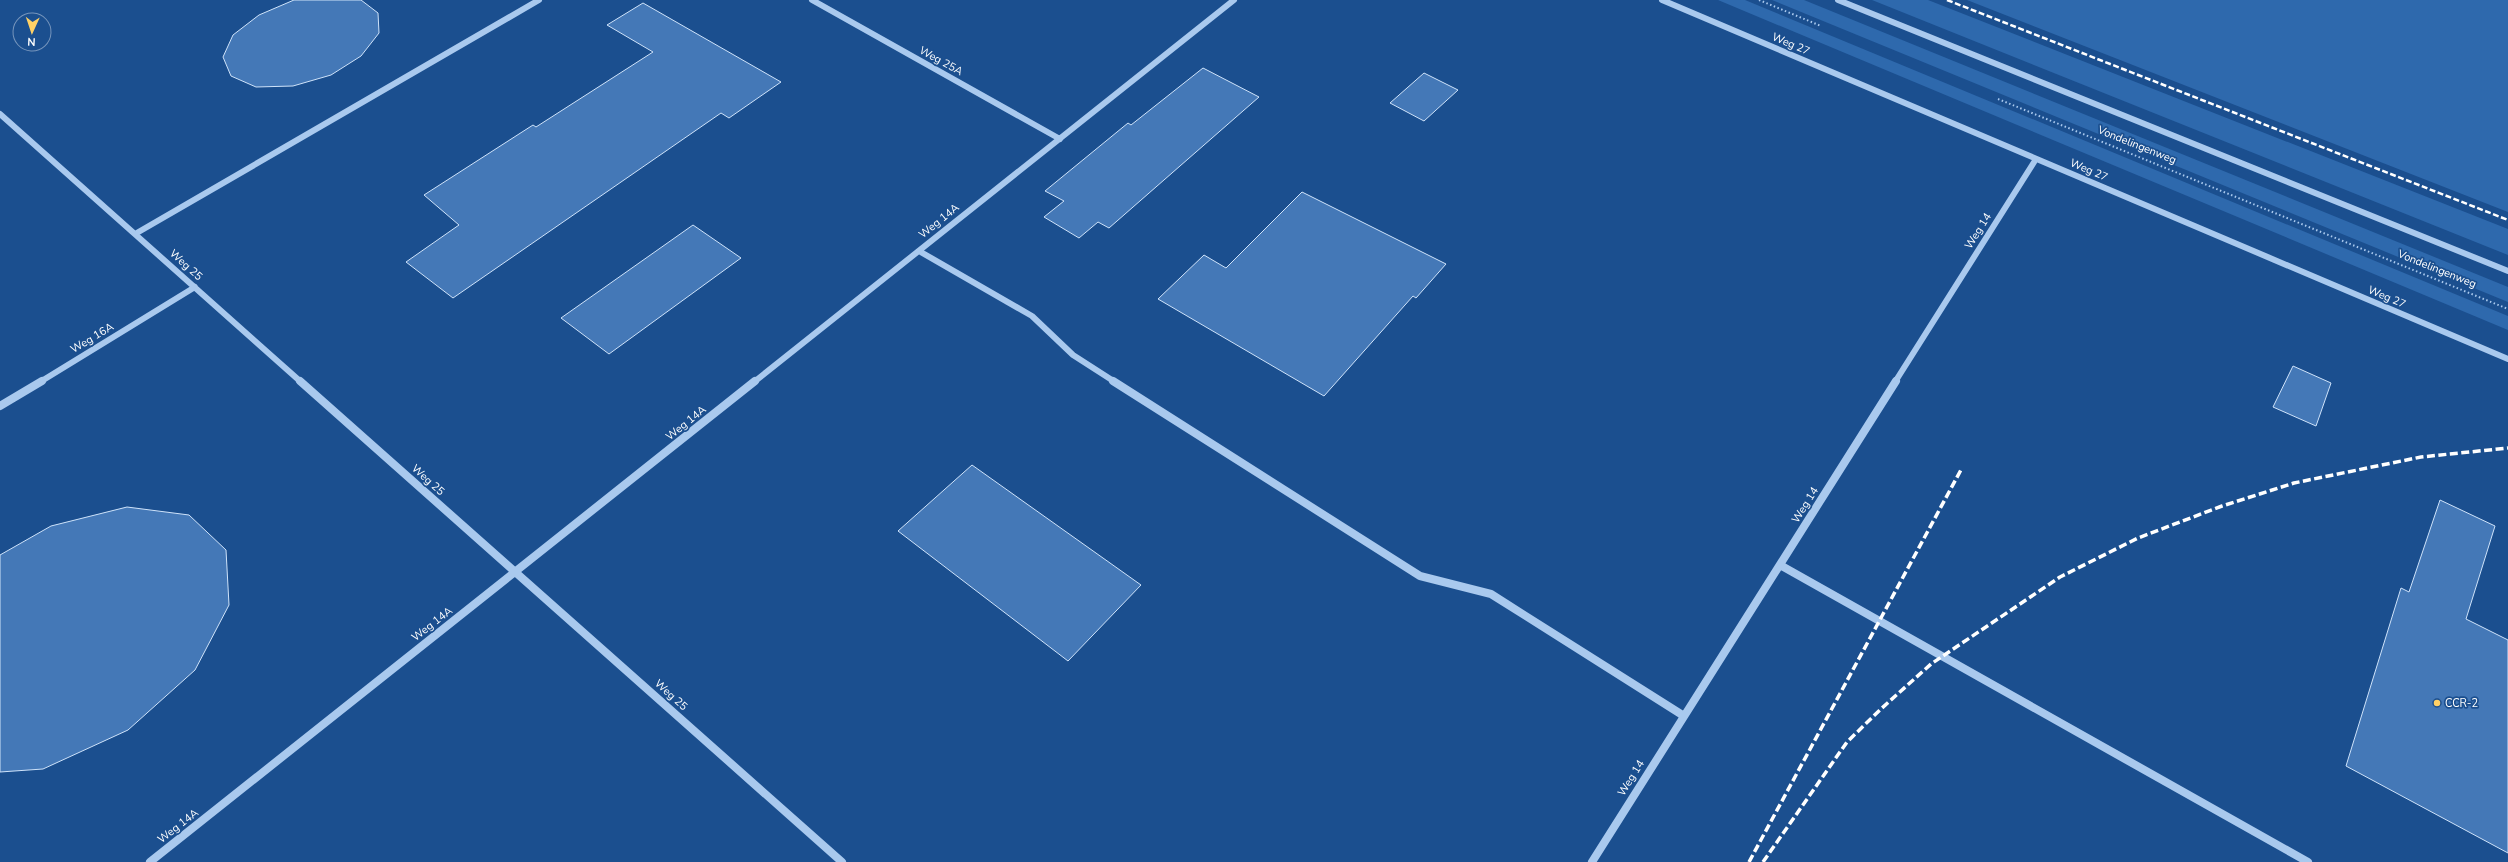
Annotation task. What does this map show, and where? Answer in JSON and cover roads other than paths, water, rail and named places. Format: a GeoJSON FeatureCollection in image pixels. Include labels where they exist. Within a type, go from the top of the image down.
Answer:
{"type":"FeatureCollection","features":[{"type":"Feature","properties":{"kind":"street"},"geometry":{"type":"LineString","coordinates":[[135,234],[539,0]]}},
{"type":"Feature","properties":{"kind":"street","name":"Weg 25A"},"geometry":{"type":"LineString","coordinates":[[812,0],[1060,139]]}},
{"type":"Feature","properties":{"kind":"street","name":"Weg 14A"},"geometry":{"type":"LineString","coordinates":[[150,862],[1234,0]]}},
{"type":"Feature","properties":{"kind":"street","name":"Weg 27"},"geometry":{"type":"LineString","coordinates":[[1662,0],[2508,359]]}},
{"type":"Feature","properties":{"kind":"street","name":"Vondelingenweg"},"geometry":{"type":"LineString","coordinates":[[1838,0],[2508,271]]}},
{"type":"Feature","properties":{"kind":"street","name":"Weg 25"},"geometry":{"type":"LineString","coordinates":[[0,114],[842,862]]}},
{"type":"Feature","properties":{"kind":"street","name":"Weg 14"},"geometry":{"type":"LineString","coordinates":[[1592,862],[2036,159]]}},
{"type":"Feature","properties":{"kind":"street"},"geometry":{"type":"LineString","coordinates":[[919,251],[1032,316],[1073,354],[1420,576],[1491,594],[1684,716]]}},
{"type":"Feature","properties":{"kind":"street","name":"Weg 16A"},"geometry":{"type":"LineString","coordinates":[[0,406],[195,287]]}},
{"type":"Feature","properties":{"kind":"street"},"geometry":{"type":"LineString","coordinates":[[1780,565],[2308,862]]}},
{"type":"Feature","properties":{"kind":"railway"},"geometry":{"type":"LineString","coordinates":[[1947,0],[2508,220]]}},
{"type":"Feature","properties":{"kind":"railway"},"geometry":{"type":"LineString","coordinates":[[1763,862],[1847,742],[1882,708],[1931,664],[2060,577],[2138,538],[2222,506],[2294,483],[2421,457],[2508,448]]}},
{"type":"Feature","properties":{"kind":"railway"},"geometry":{"type":"LineString","coordinates":[[1749,862],[1962,468]]}},
{"type":"Feature","properties":{"kind":"place","name":"CCR-2"},"geometry":{"type":"Point","coordinates":[2437,703]}}]}
